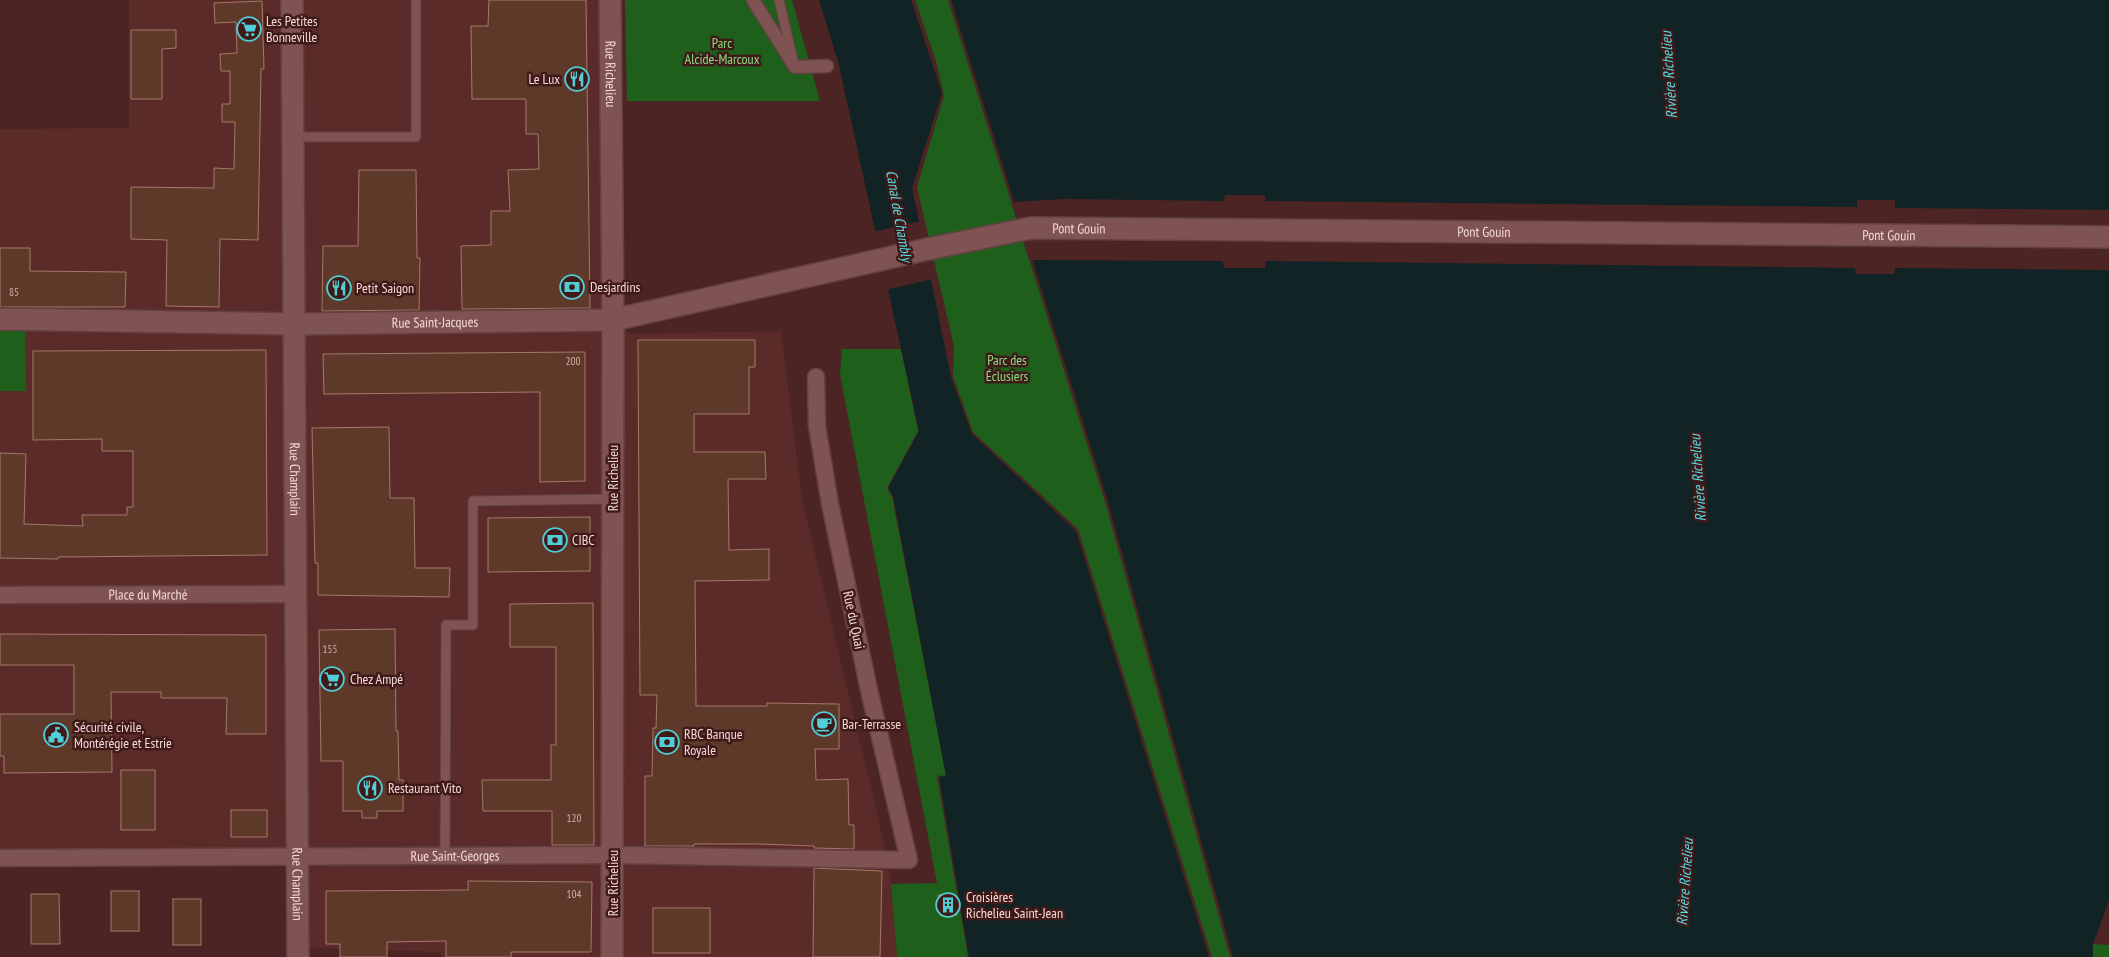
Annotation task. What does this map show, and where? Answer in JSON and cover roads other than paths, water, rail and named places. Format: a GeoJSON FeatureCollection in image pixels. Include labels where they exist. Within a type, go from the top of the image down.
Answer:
{"type":"FeatureCollection","features":[{"type":"Feature","properties":{"kind":"street","name":"Rue Champlain"},"geometry":{"type":"LineString","coordinates":[[292,0],[298,957]]}},
{"type":"Feature","properties":{"kind":"street","name":"Rue Richelieu"},"geometry":{"type":"LineString","coordinates":[[610,0],[613,320],[612,957]]}},
{"type":"Feature","properties":{"kind":"street"},"geometry":{"type":"LineString","coordinates":[[752,0],[795,67],[827,66]]}},
{"type":"Feature","properties":{"kind":"street","name":"Pont Gouin"},"geometry":{"type":"LineString","coordinates":[[863,263],[1031,228],[2109,237]]}},
{"type":"Feature","properties":{"kind":"street","name":"Rue Saint-Jacques"},"geometry":{"type":"LineString","coordinates":[[0,319],[294,324],[613,320],[863,263]]}},
{"type":"Feature","properties":{"kind":"street","name":"Rue du Quai"},"geometry":{"type":"LineString","coordinates":[[816,377],[816,426],[830,504],[869,690],[909,860]]}},
{"type":"Feature","properties":{"kind":"street","name":"Place du Marché"},"geometry":{"type":"LineString","coordinates":[[0,595],[296,594]]}},
{"type":"Feature","properties":{"kind":"street","name":"Rue Saint-Georges"},"geometry":{"type":"LineString","coordinates":[[0,858],[613,855],[909,860]]}},
{"type":"Feature","properties":{"kind":"lane"},"geometry":{"type":"LineString","coordinates":[[293,137],[416,137],[416,0]]}},
{"type":"Feature","properties":{"kind":"lane"},"geometry":{"type":"LineString","coordinates":[[779,0],[795,67]]}},
{"type":"Feature","properties":{"kind":"lane"},"geometry":{"type":"LineString","coordinates":[[445,856],[446,625],[473,625],[473,501],[613,499]]}},
{"type":"Feature","properties":{"kind":"water","name":"Canal de Chambly"},"geometry":{"type":"Polygon","coordinates":[[[819,0],[911,0],[942,93],[912,188],[951,377],[972,434],[1076,531],[1209,957],[969,957],[939,777],[946,776],[893,496],[888,488],[919,431],[839,65],[819,0]]]}},
{"type":"Feature","properties":{"kind":"water","name":"Rivière Richelieu"},"geometry":{"type":"Polygon","coordinates":[[[951,0],[2109,0],[2109,900],[2093,944],[2093,957],[1233,957],[1108,502],[951,0]]]}},
{"type":"Feature","properties":{"kind":"place","name":"Les Petites Bonneville"},"geometry":{"type":"Point","coordinates":[249,29]}},
{"type":"Feature","properties":{"kind":"place","name":"Le Lux"},"geometry":{"type":"Point","coordinates":[577,79]}},
{"type":"Feature","properties":{"kind":"place","name":"Desjardins"},"geometry":{"type":"Point","coordinates":[572,287]}},
{"type":"Feature","properties":{"kind":"place","name":"Petit Saigon"},"geometry":{"type":"Point","coordinates":[339,288]}},
{"type":"Feature","properties":{"kind":"place","name":"CIBC"},"geometry":{"type":"Point","coordinates":[555,540]}},
{"type":"Feature","properties":{"kind":"place","name":"Chez Ampé"},"geometry":{"type":"Point","coordinates":[332,679]}},
{"type":"Feature","properties":{"kind":"place","name":"Bar-Terrasse"},"geometry":{"type":"Point","coordinates":[824,724]}},
{"type":"Feature","properties":{"kind":"place","name":"Sécurité civile, Montérégie et Estrie"},"geometry":{"type":"Point","coordinates":[56,735]}},
{"type":"Feature","properties":{"kind":"place","name":"RBC Banque Royale"},"geometry":{"type":"Point","coordinates":[667,742]}},
{"type":"Feature","properties":{"kind":"place","name":"Restaurant Vito"},"geometry":{"type":"Point","coordinates":[370,788]}},
{"type":"Feature","properties":{"kind":"place","name":"Croisières Richelieu Saint-Jean"},"geometry":{"type":"Point","coordinates":[948,905]}},
{"type":"Feature","properties":{"kind":"park label","name":"Parc Alcide-Marcoux"},"geometry":{"type":"Point","coordinates":[722,52]}},
{"type":"Feature","properties":{"kind":"park label","name":"Parc des Éclusiers"},"geometry":{"type":"Point","coordinates":[1007,368]}}]}
